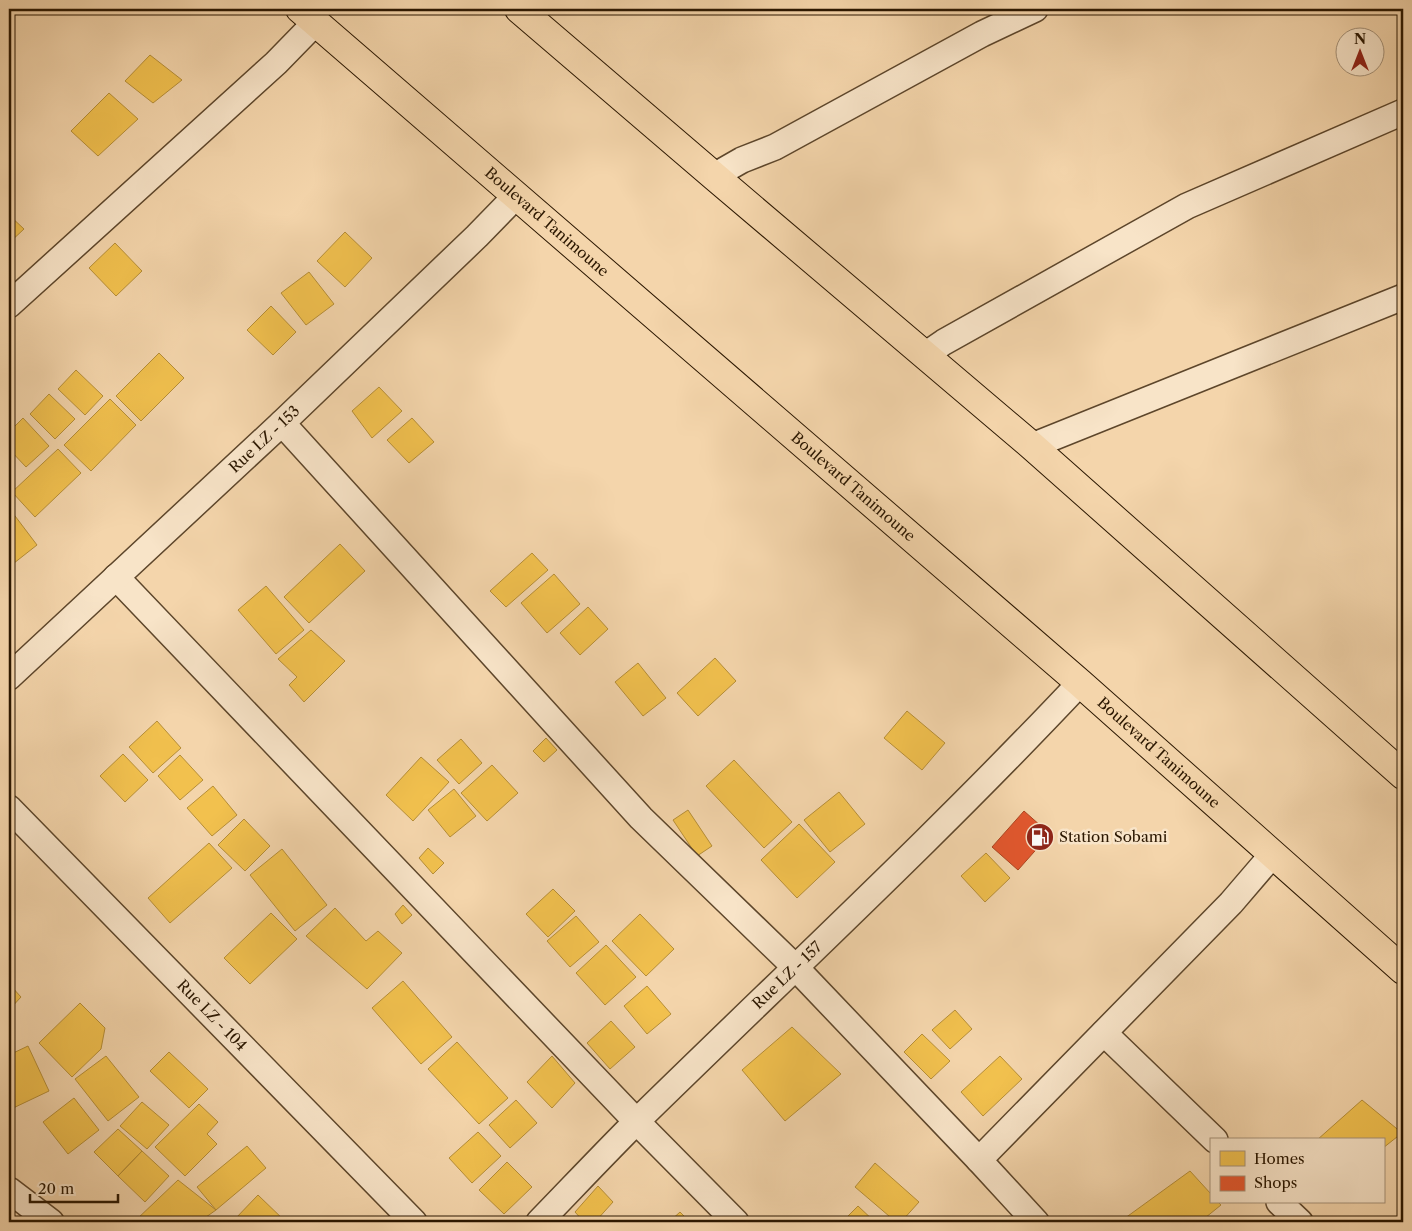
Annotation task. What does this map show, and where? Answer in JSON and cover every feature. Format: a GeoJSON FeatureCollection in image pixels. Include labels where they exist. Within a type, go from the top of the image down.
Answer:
{"type":"FeatureCollection","features":[{"type":"Feature","properties":{"kind":"main road"},"geometry":{"type":"LineString","coordinates":[[519,9],[1032,446],[1403,775]]}},
{"type":"Feature","properties":{"kind":"main road","name":"Boulevard Tanimoune"},"geometry":{"type":"LineString","coordinates":[[308,16],[1080,683],[1403,970]]}},
{"type":"Feature","properties":{"kind":"street"},"geometry":{"type":"LineString","coordinates":[[714,176],[742,160],[775,147],[982,34],[1035,9]]}},
{"type":"Feature","properties":{"kind":"street"},"geometry":{"type":"LineString","coordinates":[[9,305],[276,64],[308,16]]}},
{"type":"Feature","properties":{"kind":"street"},"geometry":{"type":"LineString","coordinates":[[925,355],[944,342],[1187,206],[1403,112]]}},
{"type":"Feature","properties":{"kind":"street","name":"Rue LZ - 153"},"geometry":{"type":"LineString","coordinates":[[9,677],[282,423],[477,236],[516,196]]}},
{"type":"Feature","properties":{"kind":"street"},"geometry":{"type":"LineString","coordinates":[[1032,446],[1403,296]]}},
{"type":"Feature","properties":{"kind":"street"},"geometry":{"type":"LineString","coordinates":[[282,423],[641,818],[796,968],[1036,1222]]}},
{"type":"Feature","properties":{"kind":"street"},"geometry":{"type":"LineString","coordinates":[[116,578],[637,1122],[736,1222]]}},
{"type":"Feature","properties":{"kind":"street","name":"Rue LZ - 157"},"geometry":{"type":"LineString","coordinates":[[539,1222],[637,1122],[796,968],[1036,730],[1080,683]]}},
{"type":"Feature","properties":{"kind":"street","name":"Rue LZ - 104"},"geometry":{"type":"LineString","coordinates":[[9,808],[414,1222]]}},
{"type":"Feature","properties":{"kind":"street"},"geometry":{"type":"LineString","coordinates":[[979,1160],[1231,904],[1274,854]]}},
{"type":"Feature","properties":{"kind":"street"},"geometry":{"type":"LineString","coordinates":[[1104,1033],[1213,1138]]}},
{"type":"Feature","properties":{"kind":"street"},"geometry":{"type":"LineString","coordinates":[[9,1190],[52,1222]]}},
{"type":"Feature","properties":{"kind":"street"},"geometry":{"type":"LineString","coordinates":[[1281,1204],[1300,1222]]}},
{"type":"Feature","properties":{"kind":"building: Homes"},"geometry":{"type":"Polygon","coordinates":[[[150,55],[182,80],[153,103],[125,81],[150,55]]]}},
{"type":"Feature","properties":{"kind":"building: Homes"},"geometry":{"type":"Polygon","coordinates":[[[109,93],[138,119],[98,156],[71,131],[109,93]]]}},
{"type":"Feature","properties":{"kind":"building: Homes"},"geometry":{"type":"Polygon","coordinates":[[[9,215],[24,229],[9,243],[9,215]]]}},
{"type":"Feature","properties":{"kind":"building: Homes"},"geometry":{"type":"Polygon","coordinates":[[[345,232],[372,258],[345,287],[317,261],[345,232]]]}},
{"type":"Feature","properties":{"kind":"building: Homes"},"geometry":{"type":"Polygon","coordinates":[[[115,243],[142,271],[116,296],[89,268],[115,243]]]}},
{"type":"Feature","properties":{"kind":"building: Homes"},"geometry":{"type":"Polygon","coordinates":[[[309,272],[334,304],[306,325],[281,293],[309,272]]]}},
{"type":"Feature","properties":{"kind":"building: Homes"},"geometry":{"type":"Polygon","coordinates":[[[271,306],[296,332],[273,355],[247,330],[271,306]]]}},
{"type":"Feature","properties":{"kind":"building: Homes"},"geometry":{"type":"Polygon","coordinates":[[[159,353],[184,378],[141,421],[116,396],[159,353]]]}},
{"type":"Feature","properties":{"kind":"building: Homes"},"geometry":{"type":"Polygon","coordinates":[[[76,370],[103,396],[85,415],[58,389],[76,370]]]}},
{"type":"Feature","properties":{"kind":"building: Homes"},"geometry":{"type":"Polygon","coordinates":[[[379,387],[402,411],[372,438],[352,411],[379,387]]]}},
{"type":"Feature","properties":{"kind":"building: Homes"},"geometry":{"type":"Polygon","coordinates":[[[49,394],[75,419],[55,439],[30,414],[49,394]]]}},
{"type":"Feature","properties":{"kind":"building: Homes"},"geometry":{"type":"Polygon","coordinates":[[[110,399],[136,425],[91,471],[64,445],[110,399]]]}},
{"type":"Feature","properties":{"kind":"building: Homes"},"geometry":{"type":"Polygon","coordinates":[[[23,418],[49,446],[26,467],[9,449],[9,432],[23,418]]]}},
{"type":"Feature","properties":{"kind":"building: Homes"},"geometry":{"type":"Polygon","coordinates":[[[412,418],[434,442],[409,463],[387,440],[412,418]]]}},
{"type":"Feature","properties":{"kind":"building: Homes"},"geometry":{"type":"Polygon","coordinates":[[[58,449],[81,473],[35,517],[12,492],[58,449]]]}},
{"type":"Feature","properties":{"kind":"building: Homes"},"geometry":{"type":"Polygon","coordinates":[[[9,508],[37,545],[9,567],[9,508]]]}},
{"type":"Feature","properties":{"kind":"building: Homes"},"geometry":{"type":"Polygon","coordinates":[[[340,544],[365,571],[309,623],[284,597],[340,544]]]}},
{"type":"Feature","properties":{"kind":"building: Homes"},"geometry":{"type":"Polygon","coordinates":[[[532,553],[548,570],[506,607],[490,591],[532,553]]]}},
{"type":"Feature","properties":{"kind":"building: Homes"},"geometry":{"type":"Polygon","coordinates":[[[554,574],[580,604],[547,633],[521,603],[554,574]]]}},
{"type":"Feature","properties":{"kind":"building: Homes"},"geometry":{"type":"Polygon","coordinates":[[[266,586],[304,630],[276,654],[238,610],[266,586]]]}},
{"type":"Feature","properties":{"kind":"building: Homes"},"geometry":{"type":"Polygon","coordinates":[[[588,607],[608,629],[580,655],[560,633],[588,607]]]}},
{"type":"Feature","properties":{"kind":"building: Homes"},"geometry":{"type":"Polygon","coordinates":[[[311,630],[345,661],[304,702],[289,685],[297,677],[278,659],[311,630]]]}},
{"type":"Feature","properties":{"kind":"building: Homes"},"geometry":{"type":"Polygon","coordinates":[[[715,658],[736,681],[698,716],[677,693],[715,658]]]}},
{"type":"Feature","properties":{"kind":"building: Homes"},"geometry":{"type":"Polygon","coordinates":[[[638,663],[666,698],[643,716],[615,682],[638,663]]]}},
{"type":"Feature","properties":{"kind":"building: Homes"},"geometry":{"type":"Polygon","coordinates":[[[907,711],[945,743],[922,770],[884,738],[907,711]]]}},
{"type":"Feature","properties":{"kind":"building: Homes"},"geometry":{"type":"Polygon","coordinates":[[[157,721],[181,748],[153,773],[129,747],[157,721]]]}},
{"type":"Feature","properties":{"kind":"building: Homes"},"geometry":{"type":"Polygon","coordinates":[[[546,738],[557,750],[544,762],[533,751],[546,738]]]}},
{"type":"Feature","properties":{"kind":"building: Homes"},"geometry":{"type":"Polygon","coordinates":[[[461,739],[482,763],[459,784],[437,760],[461,739]]]}},
{"type":"Feature","properties":{"kind":"building: Homes"},"geometry":{"type":"Polygon","coordinates":[[[123,754],[148,780],[125,802],[100,776],[123,754]]]}},
{"type":"Feature","properties":{"kind":"building: Homes"},"geometry":{"type":"Polygon","coordinates":[[[180,755],[203,780],[180,800],[158,776],[180,755]]]}},
{"type":"Feature","properties":{"kind":"building: Homes"},"geometry":{"type":"Polygon","coordinates":[[[421,757],[449,782],[413,821],[386,795],[421,757]]]}},
{"type":"Feature","properties":{"kind":"building: Homes"},"geometry":{"type":"Polygon","coordinates":[[[734,760],[792,822],[764,848],[706,786],[734,760]]]}},
{"type":"Feature","properties":{"kind":"building: Homes"},"geometry":{"type":"Polygon","coordinates":[[[492,765],[518,793],[487,821],[461,793],[492,765]]]}},
{"type":"Feature","properties":{"kind":"building: Homes"},"geometry":{"type":"Polygon","coordinates":[[[213,786],[237,815],[212,836],[187,808],[213,786]]]}},
{"type":"Feature","properties":{"kind":"building: Homes"},"geometry":{"type":"Polygon","coordinates":[[[454,789],[476,816],[450,837],[428,810],[454,789]]]}},
{"type":"Feature","properties":{"kind":"building: Homes"},"geometry":{"type":"Polygon","coordinates":[[[839,792],[865,824],[830,852],[804,820],[839,792]]]}},
{"type":"Feature","properties":{"kind":"building: Homes"},"geometry":{"type":"Polygon","coordinates":[[[688,810],[712,846],[697,856],[673,820],[688,810]]]}},
{"type":"Feature","properties":{"kind":"building: Homes"},"geometry":{"type":"Polygon","coordinates":[[[244,819],[270,846],[245,871],[218,845],[244,819]]]}},
{"type":"Feature","properties":{"kind":"building: Homes"},"geometry":{"type":"Polygon","coordinates":[[[799,824],[835,862],[797,898],[761,860],[799,824]]]}},
{"type":"Feature","properties":{"kind":"building: Homes"},"geometry":{"type":"Polygon","coordinates":[[[209,843],[232,868],[170,923],[148,898],[209,843]]]}},
{"type":"Feature","properties":{"kind":"building: Homes"},"geometry":{"type":"Polygon","coordinates":[[[428,848],[444,863],[433,874],[419,858],[428,848]]]}},
{"type":"Feature","properties":{"kind":"building: Homes"},"geometry":{"type":"Polygon","coordinates":[[[282,849],[327,905],[295,931],[250,875],[282,849]]]}},
{"type":"Feature","properties":{"kind":"building: Homes"},"geometry":{"type":"Polygon","coordinates":[[[986,853],[1010,878],[985,902],[961,876],[986,853]]]}},
{"type":"Feature","properties":{"kind":"building: Homes"},"geometry":{"type":"Polygon","coordinates":[[[553,889],[575,911],[548,937],[526,914],[553,889]]]}},
{"type":"Feature","properties":{"kind":"building: Homes"},"geometry":{"type":"Polygon","coordinates":[[[403,905],[412,915],[402,924],[395,914],[403,905]]]}},
{"type":"Feature","properties":{"kind":"building: Homes"},"geometry":{"type":"Polygon","coordinates":[[[335,908],[366,941],[378,931],[402,953],[367,989],[306,936],[335,908]]]}},
{"type":"Feature","properties":{"kind":"building: Homes"},"geometry":{"type":"Polygon","coordinates":[[[271,913],[297,939],[250,984],[224,958],[271,913]]]}},
{"type":"Feature","properties":{"kind":"building: Homes"},"geometry":{"type":"Polygon","coordinates":[[[640,914],[674,949],[646,976],[612,941],[640,914]]]}},
{"type":"Feature","properties":{"kind":"building: Homes"},"geometry":{"type":"Polygon","coordinates":[[[576,916],[599,942],[570,967],[547,941],[576,916]]]}},
{"type":"Feature","properties":{"kind":"building: Homes"},"geometry":{"type":"Polygon","coordinates":[[[606,945],[636,977],[605,1005],[576,973],[606,945]]]}},
{"type":"Feature","properties":{"kind":"building: Homes"},"geometry":{"type":"Polygon","coordinates":[[[403,981],[452,1037],[421,1064],[372,1008],[403,981]]]}},
{"type":"Feature","properties":{"kind":"building: Homes"},"geometry":{"type":"Polygon","coordinates":[[[11,986],[21,997],[9,1010],[9,988],[11,986]]]}},
{"type":"Feature","properties":{"kind":"building: Homes"},"geometry":{"type":"Polygon","coordinates":[[[647,986],[671,1014],[647,1034],[624,1006],[647,986]]]}},
{"type":"Feature","properties":{"kind":"building: Homes"},"geometry":{"type":"Polygon","coordinates":[[[80,1003],[105,1028],[101,1049],[72,1077],[39,1043],[80,1003]]]}},
{"type":"Feature","properties":{"kind":"building: Homes"},"geometry":{"type":"Polygon","coordinates":[[[955,1010],[972,1029],[950,1049],[932,1030],[955,1010]]]}},
{"type":"Feature","properties":{"kind":"building: Homes"},"geometry":{"type":"Polygon","coordinates":[[[611,1021],[635,1047],[610,1069],[587,1043],[611,1021]]]}},
{"type":"Feature","properties":{"kind":"building: Homes"},"geometry":{"type":"Polygon","coordinates":[[[792,1027],[841,1074],[785,1121],[742,1070],[792,1027]]]}},
{"type":"Feature","properties":{"kind":"building: Homes"},"geometry":{"type":"Polygon","coordinates":[[[922,1034],[950,1061],[931,1079],[904,1052],[922,1034]]]}},
{"type":"Feature","properties":{"kind":"building: Homes"},"geometry":{"type":"Polygon","coordinates":[[[457,1042],[508,1098],[479,1124],[428,1069],[457,1042]]]}},
{"type":"Feature","properties":{"kind":"building: Homes"},"geometry":{"type":"Polygon","coordinates":[[[28,1046],[49,1091],[9,1110],[9,1055],[28,1046]]]}},
{"type":"Feature","properties":{"kind":"building: Homes"},"geometry":{"type":"Polygon","coordinates":[[[169,1052],[208,1089],[189,1108],[150,1071],[169,1052]]]}},
{"type":"Feature","properties":{"kind":"building: Homes"},"geometry":{"type":"Polygon","coordinates":[[[106,1056],[139,1097],[108,1121],[75,1079],[106,1056]]]}},
{"type":"Feature","properties":{"kind":"building: Homes"},"geometry":{"type":"Polygon","coordinates":[[[552,1056],[575,1083],[552,1108],[527,1082],[552,1056]]]}},
{"type":"Feature","properties":{"kind":"building: Homes"},"geometry":{"type":"Polygon","coordinates":[[[1000,1056],[1022,1079],[983,1116],[961,1092],[1000,1056]]]}},
{"type":"Feature","properties":{"kind":"building: Homes"},"geometry":{"type":"Polygon","coordinates":[[[74,1098],[99,1130],[68,1154],[43,1122],[74,1098]]]}},
{"type":"Feature","properties":{"kind":"building: Homes"},"geometry":{"type":"Polygon","coordinates":[[[516,1100],[537,1123],[510,1148],[489,1125],[516,1100]]]}},
{"type":"Feature","properties":{"kind":"building: Homes"},"geometry":{"type":"Polygon","coordinates":[[[1362,1100],[1402,1133],[1384,1147],[1384,1138],[1319,1138],[1362,1100]]]}},
{"type":"Feature","properties":{"kind":"building: Homes"},"geometry":{"type":"Polygon","coordinates":[[[142,1102],[169,1125],[147,1149],[120,1126],[142,1102]]]}},
{"type":"Feature","properties":{"kind":"building: Homes"},"geometry":{"type":"Polygon","coordinates":[[[199,1104],[218,1122],[207,1134],[217,1144],[185,1176],[155,1147],[199,1104]]]}},
{"type":"Feature","properties":{"kind":"building: Homes"},"geometry":{"type":"Polygon","coordinates":[[[118,1129],[142,1151],[118,1176],[94,1152],[118,1129]]]}},
{"type":"Feature","properties":{"kind":"building: Homes"},"geometry":{"type":"Polygon","coordinates":[[[478,1132],[501,1156],[472,1183],[449,1158],[478,1132]]]}},
{"type":"Feature","properties":{"kind":"building: Homes"},"geometry":{"type":"Polygon","coordinates":[[[247,1146],[266,1168],[216,1210],[197,1187],[247,1146]]]}},
{"type":"Feature","properties":{"kind":"building: Homes"},"geometry":{"type":"Polygon","coordinates":[[[142,1151],[169,1176],[145,1202],[118,1176],[142,1151]]]}},
{"type":"Feature","properties":{"kind":"building: Homes"},"geometry":{"type":"Polygon","coordinates":[[[507,1162],[532,1187],[504,1214],[479,1190],[507,1162]]]}},
{"type":"Feature","properties":{"kind":"building: Homes"},"geometry":{"type":"Polygon","coordinates":[[[875,1163],[919,1202],[901,1222],[896,1222],[855,1187],[875,1163]]]}},
{"type":"Feature","properties":{"kind":"building: Homes"},"geometry":{"type":"Polygon","coordinates":[[[1190,1171],[1210,1193],[1210,1204],[1221,1205],[1200,1222],[1121,1221],[1190,1171]]]}},
{"type":"Feature","properties":{"kind":"building: Homes"},"geometry":{"type":"Polygon","coordinates":[[[178,1180],[216,1210],[199,1222],[138,1222],[136,1220],[178,1180]]]}},
{"type":"Feature","properties":{"kind":"building: Homes"},"geometry":{"type":"Polygon","coordinates":[[[598,1186],[613,1202],[595,1222],[584,1222],[575,1212],[598,1186]]]}},
{"type":"Feature","properties":{"kind":"building: Homes"},"geometry":{"type":"Polygon","coordinates":[[[258,1195],[286,1222],[238,1222],[235,1219],[258,1195]]]}},
{"type":"Feature","properties":{"kind":"building: Homes"},"geometry":{"type":"Polygon","coordinates":[[[858,1206],[875,1222],[842,1222],[858,1206]]]}},
{"type":"Feature","properties":{"kind":"building: Homes"},"geometry":{"type":"Polygon","coordinates":[[[680,1212],[690,1222],[669,1222],[680,1212]]]}},
{"type":"Feature","properties":{"kind":"building: Shops"},"geometry":{"type":"Polygon","coordinates":[[[1024,811],[1050,834],[1018,870],[992,847],[1024,811]]]}},
{"type":"Feature","properties":{"kind":"place","name":"Station Sobami"},"geometry":{"type":"Point","coordinates":[1040,837]}}]}
